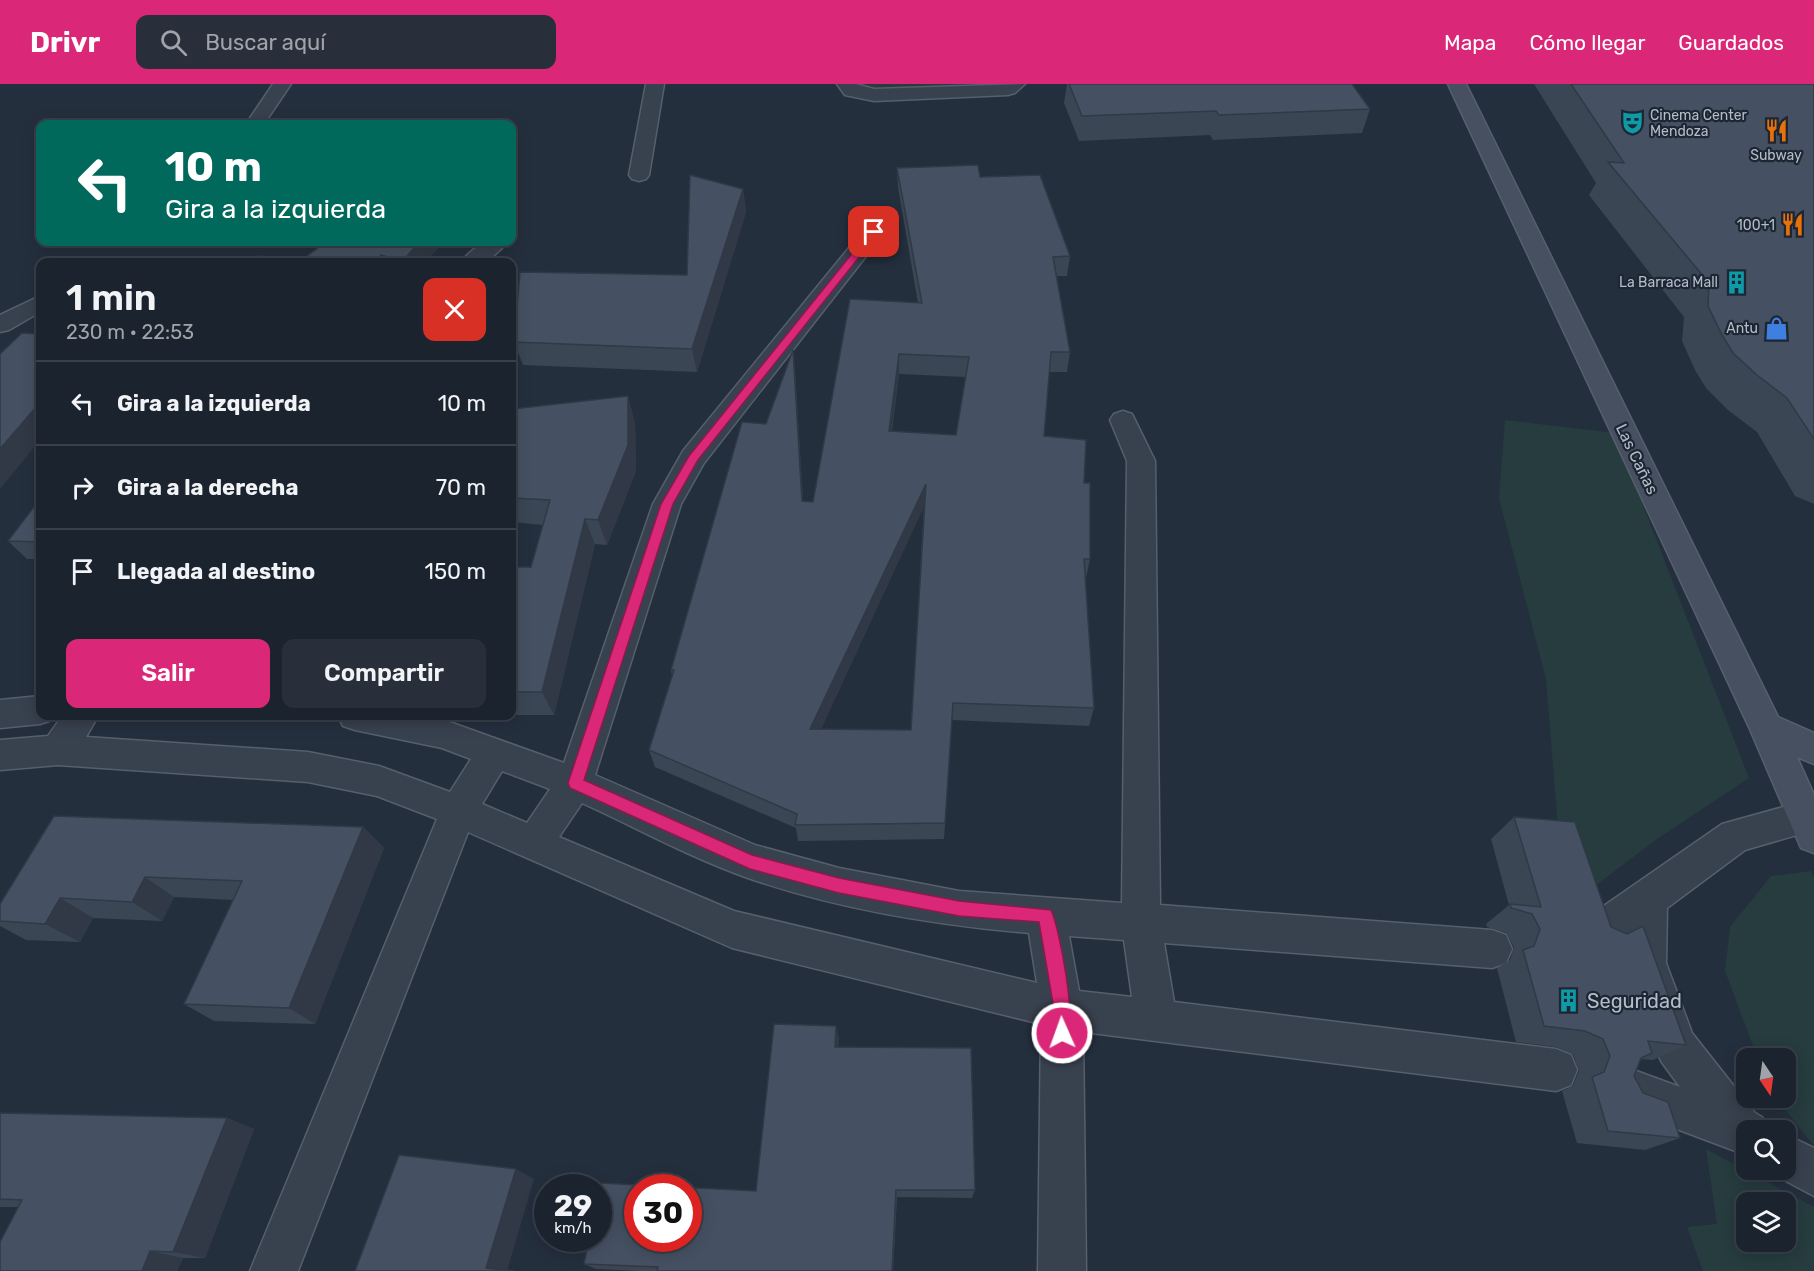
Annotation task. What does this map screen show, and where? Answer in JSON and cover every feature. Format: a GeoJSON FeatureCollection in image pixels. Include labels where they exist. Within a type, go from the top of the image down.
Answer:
{"type":"FeatureCollection","features":[{"type":"Feature","properties":{"kind":"main road","name":"Las Cañas"},"geometry":{"type":"LineString","coordinates":[[1457,84],[1766,727],[1810,826]]}},
{"type":"Feature","properties":{"kind":"main road"},"geometry":{"type":"LineString","coordinates":[[1766,727],[1814,749]]}},
{"type":"Feature","properties":{"kind":"street"},"geometry":{"type":"LineString","coordinates":[[258,120],[282,84]]}},
{"type":"Feature","properties":{"kind":"street"},"geometry":{"type":"LineString","coordinates":[[639,175],[655,84]]}},
{"type":"Feature","properties":{"kind":"street"},"geometry":{"type":"LineString","coordinates":[[846,84],[852,91],[874,96],[1008,89],[1016,84]]}},
{"type":"Feature","properties":{"kind":"street"},"geometry":{"type":"LineString","coordinates":[[534,844],[575,783],[667,504],[693,458],[874,232]]}},
{"type":"Feature","properties":{"kind":"street"},"geometry":{"type":"LineString","coordinates":[[0,325],[36,305]]}},
{"type":"Feature","properties":{"kind":"street"},"geometry":{"type":"LineString","coordinates":[[1123,420],[1141,461],[1141,922],[1156,1021]]}},
{"type":"Feature","properties":{"kind":"street"},"geometry":{"type":"LineString","coordinates":[[0,714],[36,710]]}},
{"type":"Feature","properties":{"kind":"street"},"geometry":{"type":"LineString","coordinates":[[58,750],[78,720]]}},
{"type":"Feature","properties":{"kind":"street"},"geometry":{"type":"LineString","coordinates":[[375,720],[444,734],[575,783],[750,861],[839,886],[959,909],[1492,949]]}},
{"type":"Feature","properties":{"kind":"street"},"geometry":{"type":"LineString","coordinates":[[0,755],[58,750],[308,767],[380,781],[732,929],[1062,1009],[1557,1070]]}},
{"type":"Feature","properties":{"kind":"street"},"geometry":{"type":"LineString","coordinates":[[274,1271],[458,812],[494,753]]}},
{"type":"Feature","properties":{"kind":"street"},"geometry":{"type":"LineString","coordinates":[[1599,932],[1735,836],[1810,826]]}},
{"type":"Feature","properties":{"kind":"street"},"geometry":{"type":"LineString","coordinates":[[1648,899],[1646,963],[1676,1046],[1736,1122]]}},
{"type":"Feature","properties":{"kind":"street"},"geometry":{"type":"LineString","coordinates":[[1046,915],[1062,1009],[1062,1271]]}},
{"type":"Feature","properties":{"kind":"street"},"geometry":{"type":"LineString","coordinates":[[1626,1089],[1736,1128]]}},
{"type":"Feature","properties":{"kind":"street"},"geometry":{"type":"LineString","coordinates":[[1796,1162],[1814,1173]]}},
{"type":"Feature","properties":{"kind":"green space"},"geometry":{"type":"Polygon","coordinates":[[[846,84],[1016,84],[1008,89],[874,95],[846,84]]]}},
{"type":"Feature","properties":{"kind":"green space"},"geometry":{"type":"Polygon","coordinates":[[[1505,420],[1615,433],[1749,778],[1657,839],[1595,886],[1560,852],[1546,679],[1499,498],[1505,420]]]}},
{"type":"Feature","properties":{"kind":"green space"},"geometry":{"type":"Polygon","coordinates":[[[1811,871],[1814,877],[1814,1146],[1796,1123],[1796,1120],[1793,1120],[1784,1108],[1796,1108],[1796,1048],[1754,1048],[1725,971],[1730,927],[1771,876],[1811,871]]]}},
{"type":"Feature","properties":{"kind":"green space"},"geometry":{"type":"Polygon","coordinates":[[[1706,1149],[1736,1165],[1736,1180],[1764,1180],[1786,1192],[1736,1192],[1736,1252],[1796,1252],[1796,1197],[1814,1207],[1814,1271],[1703,1271],[1687,1227],[1717,1224],[1706,1149]]]}},
{"type":"Feature","properties":{"kind":"building"},"geometry":{"type":"Polygon","coordinates":[[[1069,84],[1352,84],[1370,109],[1219,115],[1216,111],[1082,116],[1069,84]]]}},
{"type":"Feature","properties":{"kind":"building","name":"La Barraca Mall"},"geometry":{"type":"Polygon","coordinates":[[[1571,84],[1814,84],[1814,439],[1787,398],[1733,353],[1708,306],[1709,283],[1608,162],[1624,163],[1571,84]]]}},
{"type":"Feature","properties":{"kind":"building"},"geometry":{"type":"Polygon","coordinates":[[[978,165],[980,177],[1040,175],[1070,256],[1053,257],[1070,352],[1051,352],[1044,436],[1086,440],[1084,483],[1090,483],[1090,559],[1084,559],[1094,708],[953,703],[945,823],[795,825],[797,814],[649,750],[674,670],[671,670],[742,422],[766,424],[793,350],[802,501],[813,502],[850,299],[922,303],[897,168],[978,165]],[[899,354],[889,431],[956,435],[969,357],[899,354]],[[926,484],[810,729],[911,730],[926,484]]]}},
{"type":"Feature","properties":{"kind":"building"},"geometry":{"type":"Polygon","coordinates":[[[690,175],[743,189],[692,349],[516,342],[520,272],[687,275],[690,175]]]}},
{"type":"Feature","properties":{"kind":"building"},"geometry":{"type":"Polygon","coordinates":[[[320,246],[416,246],[406,258],[381,255],[379,258],[304,258],[320,246]]]}},
{"type":"Feature","properties":{"kind":"building"},"geometry":{"type":"Polygon","coordinates":[[[256,256],[304,258],[254,258],[256,256]]]}},
{"type":"Feature","properties":{"kind":"building"},"geometry":{"type":"Polygon","coordinates":[[[22,333],[36,334],[36,407],[0,449],[0,354],[22,333]]]}},
{"type":"Feature","properties":{"kind":"building"},"geometry":{"type":"Polygon","coordinates":[[[628,396],[628,445],[598,520],[585,519],[542,692],[516,692],[516,567],[531,567],[550,500],[516,498],[516,409],[628,396]]]}},
{"type":"Feature","properties":{"kind":"building"},"geometry":{"type":"Polygon","coordinates":[[[36,504],[36,542],[8,541],[36,504]]]}},
{"type":"Feature","properties":{"kind":"building"},"geometry":{"type":"Polygon","coordinates":[[[54,816],[363,827],[289,1008],[184,1004],[242,881],[145,877],[132,902],[60,898],[45,924],[0,921],[0,904],[54,816]]]}},
{"type":"Feature","properties":{"kind":"building"},"geometry":{"type":"Polygon","coordinates":[[[1514,817],[1575,822],[1611,927],[1627,934],[1643,926],[1686,1045],[1648,1041],[1652,1053],[1641,1058],[1634,1076],[1643,1093],[1668,1102],[1680,1138],[1608,1131],[1592,1077],[1604,1072],[1610,1056],[1603,1039],[1585,1031],[1544,1026],[1523,950],[1534,946],[1540,929],[1532,914],[1511,908],[1510,904],[1541,907],[1514,817]]]}},
{"type":"Feature","properties":{"kind":"building"},"geometry":{"type":"Polygon","coordinates":[[[774,1024],[836,1026],[835,1047],[971,1048],[975,1190],[896,1190],[892,1271],[657,1271],[658,1267],[584,1264],[586,1252],[612,1252],[612,1184],[624,1184],[624,1252],[702,1252],[702,1188],[756,1191],[774,1024]]]}},
{"type":"Feature","properties":{"kind":"building"},"geometry":{"type":"Polygon","coordinates":[[[0,1113],[227,1118],[173,1252],[150,1251],[142,1271],[0,1271],[0,1242],[22,1200],[0,1199],[0,1113]]]}},
{"type":"Feature","properties":{"kind":"building"},"geometry":{"type":"Polygon","coordinates":[[[399,1155],[516,1169],[486,1268],[514,1271],[355,1271],[399,1155]]]}},
{"type":"Feature","properties":{"kind":"place","name":"Cinema Center Mendoza"},"geometry":{"type":"Point","coordinates":[1632,123]}},
{"type":"Feature","properties":{"kind":"place","name":"Subway"},"geometry":{"type":"Point","coordinates":[1776,131]}},
{"type":"Feature","properties":{"kind":"place","name":"100+1"},"geometry":{"type":"Point","coordinates":[1793,225]}},
{"type":"Feature","properties":{"kind":"place","name":"La Barraca Mall"},"geometry":{"type":"Point","coordinates":[1736,282]}},
{"type":"Feature","properties":{"kind":"place","name":"Antu"},"geometry":{"type":"Point","coordinates":[1776,328]}},
{"type":"Feature","properties":{"kind":"place","name":"Seguridad"},"geometry":{"type":"Point","coordinates":[1569,1001]}},
{"type":"Feature","properties":{"kind":"route"},"geometry":{"type":"LineString","coordinates":[[874,232],[693,458],[667,504],[575,783],[750,861],[839,886],[959,909],[1046,915],[1062,1009],[1062,1033]]}}]}
